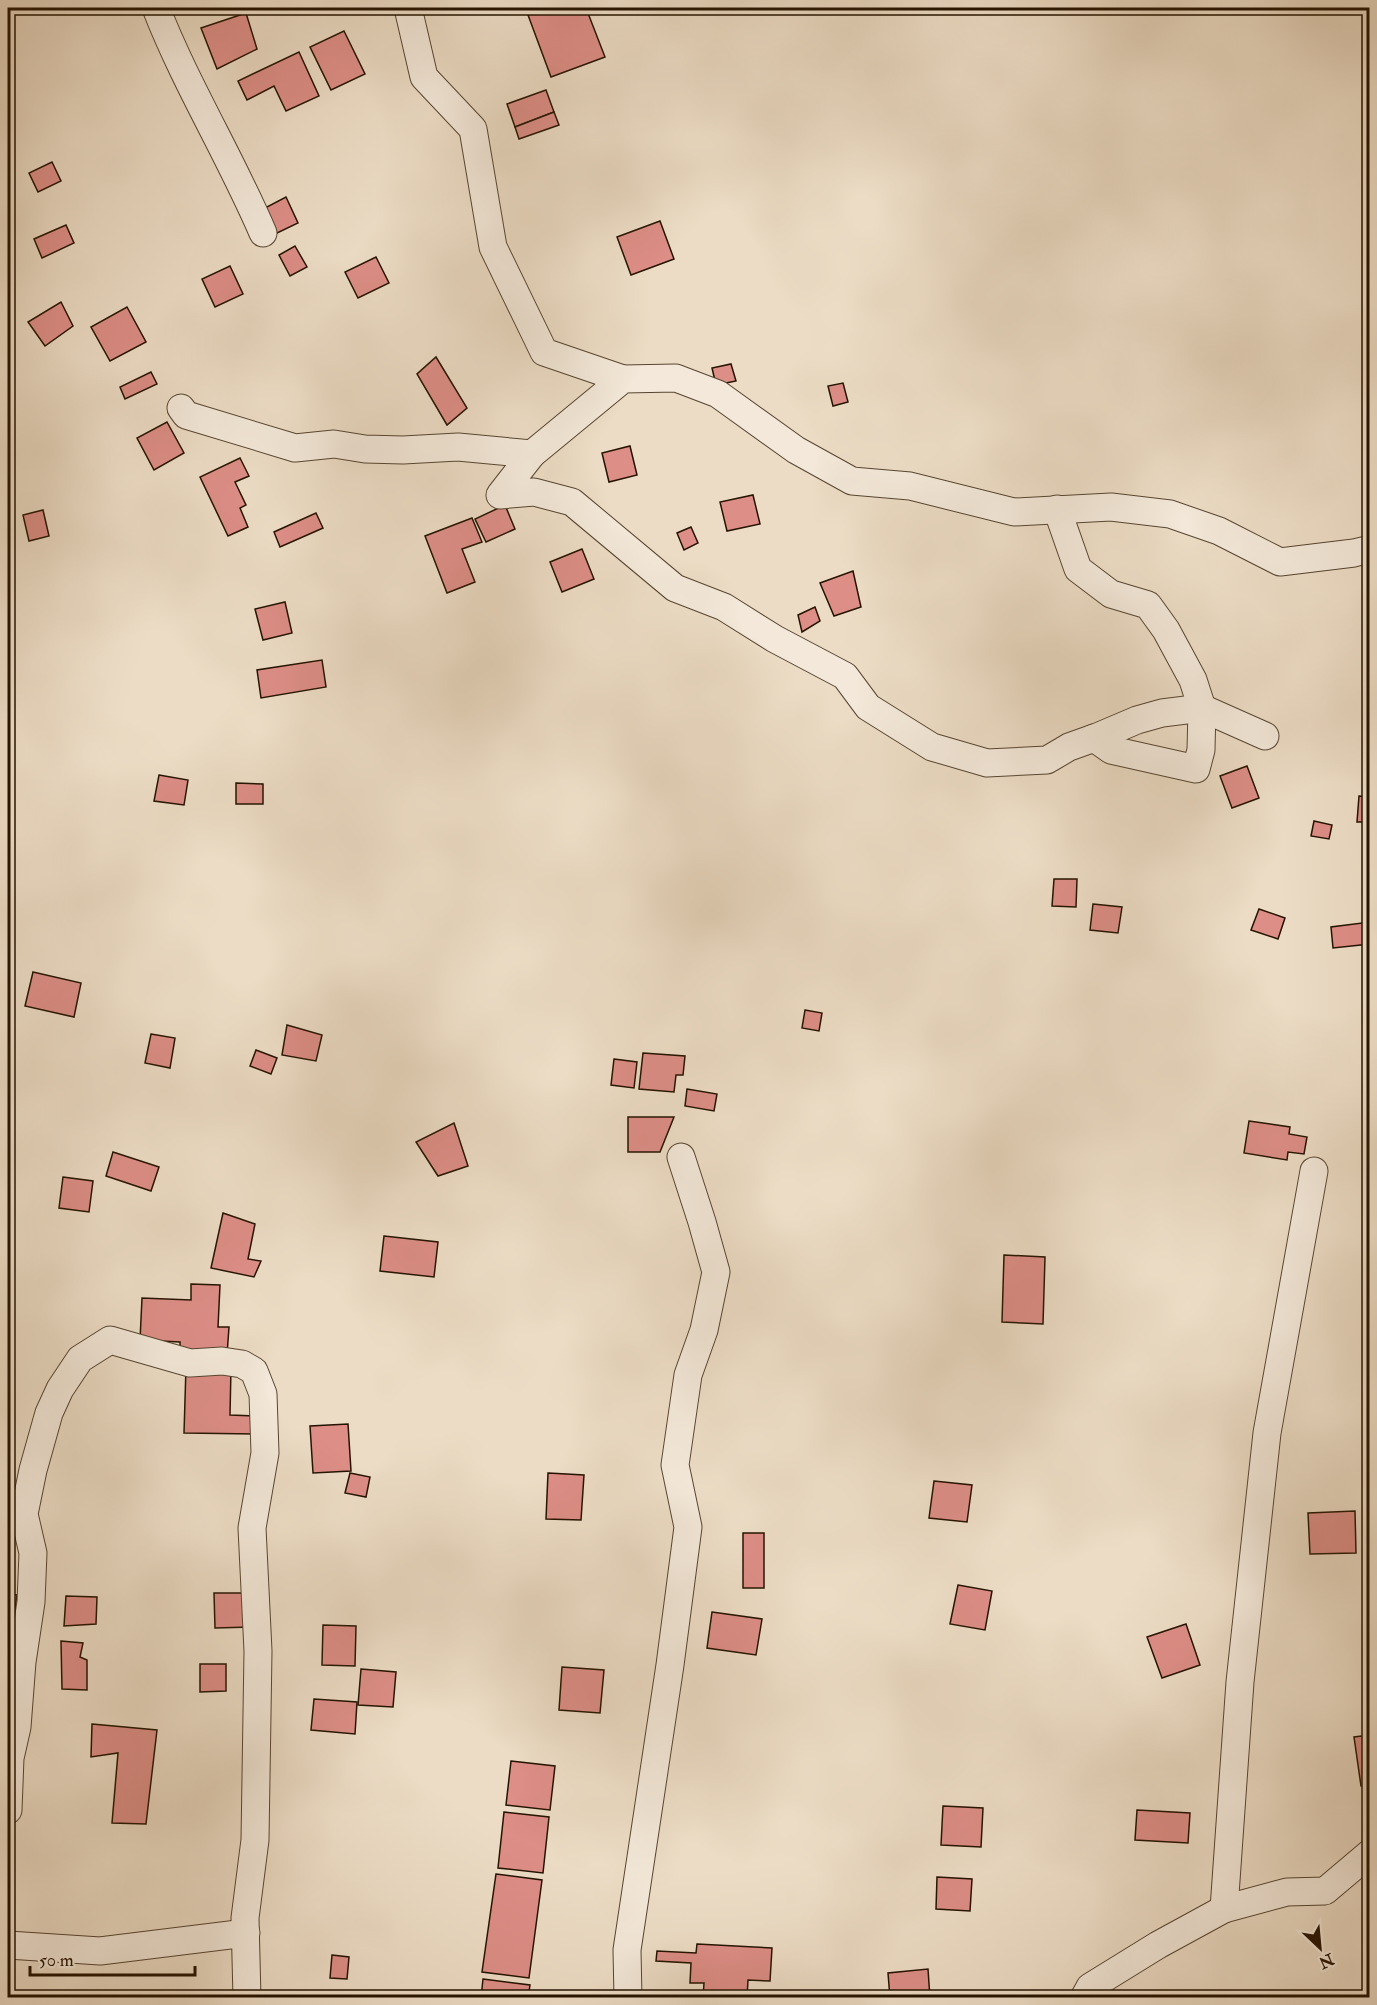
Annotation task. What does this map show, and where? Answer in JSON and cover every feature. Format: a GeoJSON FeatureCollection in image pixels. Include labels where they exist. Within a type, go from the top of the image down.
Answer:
{"type":"FeatureCollection","features":[{"type":"Feature","properties":{"kind":"street"},"geometry":{"type":"LineString","coordinates":[[156,8],[167,36],[230,161],[263,233]]}},
{"type":"Feature","properties":{"kind":"street"},"geometry":{"type":"LineString","coordinates":[[408,8],[424,77],[473,129],[493,247],[544,352],[623,379],[676,378],[718,394],[796,450],[852,481],[910,486],[1014,512],[1111,507],[1170,514],[1219,531],[1281,562],[1370,549]]}},
{"type":"Feature","properties":{"kind":"street"},"geometry":{"type":"LineString","coordinates":[[623,379],[532,454],[500,495],[534,492],[572,502],[675,588],[724,607],[775,639],[845,676],[868,706],[932,747],[987,763],[1047,760],[1069,747],[1137,720],[1162,713],[1202,708],[1265,736]]}},
{"type":"Feature","properties":{"kind":"street"},"geometry":{"type":"LineString","coordinates":[[181,408],[186,415],[295,448],[334,444],[365,449],[403,450],[458,447],[532,454]]}},
{"type":"Feature","properties":{"kind":"street"},"geometry":{"type":"LineString","coordinates":[[1057,509],[1078,568],[1112,594],[1148,605],[1166,630],[1193,680],[1202,708],[1201,750],[1196,769],[1111,750],[1094,738]]}},
{"type":"Feature","properties":{"kind":"street"},"geometry":{"type":"LineString","coordinates":[[628,1998],[627,1950],[670,1665],[688,1527],[675,1465],[688,1375],[704,1330],[716,1272],[681,1157]]}},
{"type":"Feature","properties":{"kind":"street"},"geometry":{"type":"LineString","coordinates":[[1224,1909],[1240,1682],[1266,1444],[1314,1171]]}},
{"type":"Feature","properties":{"kind":"street"},"geometry":{"type":"LineString","coordinates":[[8,1810],[10,1758],[17,1727],[22,1662],[31,1602],[33,1553],[24,1514],[33,1470],[49,1413],[60,1389],[80,1359],[110,1340],[190,1363],[222,1361],[242,1364],[254,1371],[263,1394],[265,1453],[252,1528],[258,1651],[255,1840],[245,1918],[247,1998]]}},
{"type":"Feature","properties":{"kind":"street"},"geometry":{"type":"LineString","coordinates":[[1084,1998],[1090,1987],[1158,1945],[1224,1909],[1287,1892],[1325,1891],[1370,1853]]}},
{"type":"Feature","properties":{"kind":"street"},"geometry":{"type":"LineString","coordinates":[[8,1945],[100,1952],[246,1933]]}},
{"type":"Feature","properties":{"kind":"building"},"geometry":{"type":"Polygon","coordinates":[[[548,8],[586,8],[605,57],[551,77],[528,15],[548,8]]]}},
{"type":"Feature","properties":{"kind":"building"},"geometry":{"type":"Polygon","coordinates":[[[246,13],[257,49],[217,69],[201,28],[246,13]]]}},
{"type":"Feature","properties":{"kind":"building"},"geometry":{"type":"Polygon","coordinates":[[[344,31],[365,74],[331,90],[310,47],[344,31]]]}},
{"type":"Feature","properties":{"kind":"building"},"geometry":{"type":"Polygon","coordinates":[[[299,52],[319,96],[286,111],[274,86],[247,100],[238,81],[299,52]]]}},
{"type":"Feature","properties":{"kind":"building"},"geometry":{"type":"Polygon","coordinates":[[[546,90],[554,112],[515,127],[507,104],[546,90]]]}},
{"type":"Feature","properties":{"kind":"building"},"geometry":{"type":"Polygon","coordinates":[[[554,112],[559,125],[519,139],[515,127],[554,112]]]}},
{"type":"Feature","properties":{"kind":"building"},"geometry":{"type":"Polygon","coordinates":[[[52,162],[61,181],[38,192],[29,173],[52,162]]]}},
{"type":"Feature","properties":{"kind":"building"},"geometry":{"type":"Polygon","coordinates":[[[286,197],[298,223],[275,234],[263,209],[286,197]]]}},
{"type":"Feature","properties":{"kind":"building"},"geometry":{"type":"Polygon","coordinates":[[[660,221],[674,259],[631,275],[617,237],[660,221]]]}},
{"type":"Feature","properties":{"kind":"building"},"geometry":{"type":"Polygon","coordinates":[[[66,225],[74,243],[42,258],[34,239],[66,225]]]}},
{"type":"Feature","properties":{"kind":"building"},"geometry":{"type":"Polygon","coordinates":[[[295,246],[307,267],[290,276],[279,255],[295,246]]]}},
{"type":"Feature","properties":{"kind":"building"},"geometry":{"type":"Polygon","coordinates":[[[376,257],[389,283],[358,298],[345,272],[376,257]]]}},
{"type":"Feature","properties":{"kind":"building"},"geometry":{"type":"Polygon","coordinates":[[[230,266],[243,294],[215,307],[202,279],[230,266]]]}},
{"type":"Feature","properties":{"kind":"building"},"geometry":{"type":"Polygon","coordinates":[[[61,302],[73,326],[45,346],[28,322],[61,302]]]}},
{"type":"Feature","properties":{"kind":"building"},"geometry":{"type":"Polygon","coordinates":[[[127,307],[146,342],[110,361],[91,327],[127,307]]]}},
{"type":"Feature","properties":{"kind":"building"},"geometry":{"type":"Polygon","coordinates":[[[436,357],[467,408],[447,425],[417,374],[436,357]]]}},
{"type":"Feature","properties":{"kind":"building"},"geometry":{"type":"Polygon","coordinates":[[[731,364],[736,381],[716,385],[712,368],[731,364]]]}},
{"type":"Feature","properties":{"kind":"building"},"geometry":{"type":"Polygon","coordinates":[[[151,372],[157,384],[125,399],[120,387],[151,372]]]}},
{"type":"Feature","properties":{"kind":"building"},"geometry":{"type":"Polygon","coordinates":[[[843,383],[848,402],[833,406],[828,386],[843,383]]]}},
{"type":"Feature","properties":{"kind":"building"},"geometry":{"type":"Polygon","coordinates":[[[167,422],[184,453],[154,470],[137,438],[167,422]]]}},
{"type":"Feature","properties":{"kind":"building"},"geometry":{"type":"Polygon","coordinates":[[[630,446],[637,475],[609,482],[602,453],[630,446]]]}},
{"type":"Feature","properties":{"kind":"building"},"geometry":{"type":"Polygon","coordinates":[[[240,458],[249,476],[235,482],[246,505],[240,508],[248,527],[228,536],[200,477],[240,458]]]}},
{"type":"Feature","properties":{"kind":"building"},"geometry":{"type":"Polygon","coordinates":[[[753,495],[760,524],[727,531],[720,502],[753,495]]]}},
{"type":"Feature","properties":{"kind":"building"},"geometry":{"type":"Polygon","coordinates":[[[505,505],[515,529],[486,542],[475,519],[505,505]]]}},
{"type":"Feature","properties":{"kind":"building"},"geometry":{"type":"Polygon","coordinates":[[[43,510],[49,536],[29,541],[23,515],[43,510]]]}},
{"type":"Feature","properties":{"kind":"building"},"geometry":{"type":"Polygon","coordinates":[[[316,513],[323,528],[280,547],[274,532],[316,513]]]}},
{"type":"Feature","properties":{"kind":"building"},"geometry":{"type":"Polygon","coordinates":[[[472,518],[482,542],[462,549],[475,582],[447,593],[425,536],[472,518]]]}},
{"type":"Feature","properties":{"kind":"building"},"geometry":{"type":"Polygon","coordinates":[[[691,527],[698,543],[684,550],[677,533],[691,527]]]}},
{"type":"Feature","properties":{"kind":"building"},"geometry":{"type":"Polygon","coordinates":[[[582,549],[594,579],[562,592],[550,562],[582,549]]]}},
{"type":"Feature","properties":{"kind":"building"},"geometry":{"type":"Polygon","coordinates":[[[853,571],[861,607],[834,616],[820,583],[853,571]]]}},
{"type":"Feature","properties":{"kind":"building"},"geometry":{"type":"Polygon","coordinates":[[[285,602],[292,633],[263,640],[255,609],[285,602]]]}},
{"type":"Feature","properties":{"kind":"building"},"geometry":{"type":"Polygon","coordinates":[[[815,607],[820,621],[802,632],[798,615],[815,607]]]}},
{"type":"Feature","properties":{"kind":"building"},"geometry":{"type":"Polygon","coordinates":[[[322,660],[326,687],[261,698],[257,670],[322,660]]]}},
{"type":"Feature","properties":{"kind":"building"},"geometry":{"type":"Polygon","coordinates":[[[1247,766],[1259,798],[1232,808],[1220,776],[1247,766]]]}},
{"type":"Feature","properties":{"kind":"building"},"geometry":{"type":"Polygon","coordinates":[[[159,775],[188,780],[184,805],[154,801],[159,775]]]}},
{"type":"Feature","properties":{"kind":"building"},"geometry":{"type":"Polygon","coordinates":[[[236,783],[263,784],[263,804],[236,804],[236,783]]]}},
{"type":"Feature","properties":{"kind":"building"},"geometry":{"type":"Polygon","coordinates":[[[1359,796],[1370,797],[1370,822],[1357,822],[1359,796]]]}},
{"type":"Feature","properties":{"kind":"building"},"geometry":{"type":"Polygon","coordinates":[[[1314,821],[1332,825],[1329,839],[1311,836],[1314,821]]]}},
{"type":"Feature","properties":{"kind":"building"},"geometry":{"type":"Polygon","coordinates":[[[1054,879],[1077,879],[1076,907],[1052,906],[1054,879]]]}},
{"type":"Feature","properties":{"kind":"building"},"geometry":{"type":"Polygon","coordinates":[[[1093,904],[1122,907],[1118,933],[1090,930],[1093,904]]]}},
{"type":"Feature","properties":{"kind":"building"},"geometry":{"type":"Polygon","coordinates":[[[1259,909],[1285,918],[1278,939],[1251,930],[1259,909]]]}},
{"type":"Feature","properties":{"kind":"building"},"geometry":{"type":"Polygon","coordinates":[[[1370,922],[1370,944],[1333,948],[1331,927],[1370,922]]]}},
{"type":"Feature","properties":{"kind":"building"},"geometry":{"type":"Polygon","coordinates":[[[33,972],[81,983],[74,1017],[25,1006],[33,972]]]}},
{"type":"Feature","properties":{"kind":"building"},"geometry":{"type":"Polygon","coordinates":[[[805,1010],[822,1013],[819,1031],[802,1028],[805,1010]]]}},
{"type":"Feature","properties":{"kind":"building"},"geometry":{"type":"Polygon","coordinates":[[[287,1025],[322,1035],[316,1061],[282,1055],[287,1025]]]}},
{"type":"Feature","properties":{"kind":"building"},"geometry":{"type":"Polygon","coordinates":[[[151,1034],[175,1038],[170,1068],[145,1063],[151,1034]]]}},
{"type":"Feature","properties":{"kind":"building"},"geometry":{"type":"Polygon","coordinates":[[[256,1050],[277,1058],[271,1074],[250,1066],[256,1050]]]}},
{"type":"Feature","properties":{"kind":"building"},"geometry":{"type":"Polygon","coordinates":[[[643,1053],[685,1056],[683,1075],[676,1075],[674,1092],[639,1089],[643,1053]]]}},
{"type":"Feature","properties":{"kind":"building"},"geometry":{"type":"Polygon","coordinates":[[[614,1059],[637,1062],[634,1088],[611,1085],[614,1059]]]}},
{"type":"Feature","properties":{"kind":"building"},"geometry":{"type":"Polygon","coordinates":[[[687,1089],[717,1094],[714,1111],[685,1106],[687,1089]]]}},
{"type":"Feature","properties":{"kind":"building"},"geometry":{"type":"Polygon","coordinates":[[[628,1117],[674,1117],[660,1152],[628,1152],[628,1117]]]}},
{"type":"Feature","properties":{"kind":"building"},"geometry":{"type":"Polygon","coordinates":[[[1249,1121],[1290,1127],[1289,1134],[1307,1137],[1304,1154],[1288,1152],[1287,1160],[1244,1153],[1249,1121]]]}},
{"type":"Feature","properties":{"kind":"building"},"geometry":{"type":"Polygon","coordinates":[[[454,1123],[468,1166],[438,1176],[416,1142],[454,1123]]]}},
{"type":"Feature","properties":{"kind":"building"},"geometry":{"type":"Polygon","coordinates":[[[113,1152],[159,1167],[151,1191],[106,1176],[113,1152]]]}},
{"type":"Feature","properties":{"kind":"building"},"geometry":{"type":"Polygon","coordinates":[[[63,1177],[93,1181],[89,1212],[59,1208],[63,1177]]]}},
{"type":"Feature","properties":{"kind":"building"},"geometry":{"type":"Polygon","coordinates":[[[223,1213],[255,1224],[248,1259],[261,1261],[254,1277],[211,1268],[223,1213]]]}},
{"type":"Feature","properties":{"kind":"building"},"geometry":{"type":"Polygon","coordinates":[[[384,1236],[438,1242],[434,1277],[380,1271],[384,1236]]]}},
{"type":"Feature","properties":{"kind":"building"},"geometry":{"type":"Polygon","coordinates":[[[1004,1255],[1045,1257],[1043,1324],[1002,1322],[1004,1255]]]}},
{"type":"Feature","properties":{"kind":"building"},"geometry":{"type":"Polygon","coordinates":[[[191,1284],[220,1285],[218,1327],[229,1327],[227,1355],[180,1353],[180,1342],[140,1340],[142,1298],[191,1300],[191,1284]]]}},
{"type":"Feature","properties":{"kind":"building"},"geometry":{"type":"Polygon","coordinates":[[[186,1367],[231,1368],[230,1415],[255,1416],[255,1434],[184,1433],[186,1367]]]}},
{"type":"Feature","properties":{"kind":"building"},"geometry":{"type":"Polygon","coordinates":[[[348,1424],[351,1471],[313,1473],[310,1426],[348,1424]]]}},
{"type":"Feature","properties":{"kind":"building"},"geometry":{"type":"Polygon","coordinates":[[[350,1473],[370,1477],[366,1497],[345,1493],[350,1473]]]}},
{"type":"Feature","properties":{"kind":"building"},"geometry":{"type":"Polygon","coordinates":[[[548,1473],[584,1475],[581,1520],[546,1519],[548,1473]]]}},
{"type":"Feature","properties":{"kind":"building"},"geometry":{"type":"Polygon","coordinates":[[[934,1481],[972,1485],[967,1522],[929,1518],[934,1481]]]}},
{"type":"Feature","properties":{"kind":"building"},"geometry":{"type":"Polygon","coordinates":[[[1355,1511],[1356,1553],[1310,1554],[1308,1513],[1355,1511]]]}},
{"type":"Feature","properties":{"kind":"building"},"geometry":{"type":"Polygon","coordinates":[[[743,1533],[764,1533],[764,1588],[743,1588],[743,1533]]]}},
{"type":"Feature","properties":{"kind":"building"},"geometry":{"type":"Polygon","coordinates":[[[958,1585],[992,1591],[985,1630],[950,1624],[958,1585]]]}},
{"type":"Feature","properties":{"kind":"building"},"geometry":{"type":"Polygon","coordinates":[[[214,1593],[251,1593],[251,1627],[215,1628],[214,1593]]]}},
{"type":"Feature","properties":{"kind":"building"},"geometry":{"type":"Polygon","coordinates":[[[8,1594],[17,1595],[13,1621],[8,1621],[8,1594]]]}},
{"type":"Feature","properties":{"kind":"building"},"geometry":{"type":"Polygon","coordinates":[[[66,1596],[97,1597],[96,1624],[64,1626],[66,1596]]]}},
{"type":"Feature","properties":{"kind":"building"},"geometry":{"type":"Polygon","coordinates":[[[712,1612],[762,1619],[756,1655],[707,1648],[712,1612]]]}},
{"type":"Feature","properties":{"kind":"building"},"geometry":{"type":"Polygon","coordinates":[[[1186,1624],[1200,1665],[1162,1678],[1147,1637],[1186,1624]]]}},
{"type":"Feature","properties":{"kind":"building"},"geometry":{"type":"Polygon","coordinates":[[[323,1625],[356,1626],[355,1666],[322,1665],[323,1625]]]}},
{"type":"Feature","properties":{"kind":"building"},"geometry":{"type":"Polygon","coordinates":[[[61,1641],[83,1643],[80,1657],[87,1660],[87,1690],[62,1689],[61,1641]]]}},
{"type":"Feature","properties":{"kind":"building"},"geometry":{"type":"Polygon","coordinates":[[[200,1664],[226,1664],[226,1691],[200,1692],[200,1664]]]}},
{"type":"Feature","properties":{"kind":"building"},"geometry":{"type":"Polygon","coordinates":[[[562,1667],[604,1670],[600,1713],[559,1710],[562,1667]]]}},
{"type":"Feature","properties":{"kind":"building"},"geometry":{"type":"Polygon","coordinates":[[[361,1669],[396,1672],[393,1707],[358,1705],[361,1669]]]}},
{"type":"Feature","properties":{"kind":"building"},"geometry":{"type":"Polygon","coordinates":[[[314,1699],[357,1702],[355,1734],[311,1730],[314,1699]]]}},
{"type":"Feature","properties":{"kind":"building"},"geometry":{"type":"Polygon","coordinates":[[[92,1724],[157,1730],[146,1824],[112,1823],[118,1753],[91,1757],[92,1724]]]}},
{"type":"Feature","properties":{"kind":"building"},"geometry":{"type":"Polygon","coordinates":[[[1370,1735],[1370,1785],[1361,1786],[1354,1737],[1370,1735]]]}},
{"type":"Feature","properties":{"kind":"building"},"geometry":{"type":"Polygon","coordinates":[[[511,1761],[555,1766],[550,1810],[506,1805],[511,1761]]]}},
{"type":"Feature","properties":{"kind":"building"},"geometry":{"type":"Polygon","coordinates":[[[943,1806],[983,1808],[981,1847],[941,1845],[943,1806]]]}},
{"type":"Feature","properties":{"kind":"building"},"geometry":{"type":"Polygon","coordinates":[[[1137,1810],[1190,1813],[1188,1843],[1135,1840],[1137,1810]]]}},
{"type":"Feature","properties":{"kind":"building"},"geometry":{"type":"Polygon","coordinates":[[[504,1812],[549,1817],[543,1873],[498,1868],[504,1812]]]}},
{"type":"Feature","properties":{"kind":"building"},"geometry":{"type":"Polygon","coordinates":[[[496,1874],[542,1880],[529,1978],[482,1972],[496,1874]]]}},
{"type":"Feature","properties":{"kind":"building"},"geometry":{"type":"Polygon","coordinates":[[[937,1877],[972,1879],[970,1911],[936,1909],[937,1877]]]}},
{"type":"Feature","properties":{"kind":"building"},"geometry":{"type":"Polygon","coordinates":[[[697,1944],[772,1948],[770,1981],[748,1980],[747,1998],[703,1998],[704,1983],[690,1983],[691,1963],[656,1961],[657,1951],[696,1953],[697,1944]]]}},
{"type":"Feature","properties":{"kind":"building"},"geometry":{"type":"Polygon","coordinates":[[[332,1955],[349,1957],[347,1979],[330,1978],[332,1955]]]}},
{"type":"Feature","properties":{"kind":"building"},"geometry":{"type":"Polygon","coordinates":[[[928,1969],[930,1998],[890,1998],[888,1973],[928,1969]]]}},
{"type":"Feature","properties":{"kind":"building"},"geometry":{"type":"Polygon","coordinates":[[[483,1979],[530,1985],[528,1998],[481,1998],[483,1979]]]}}]}
